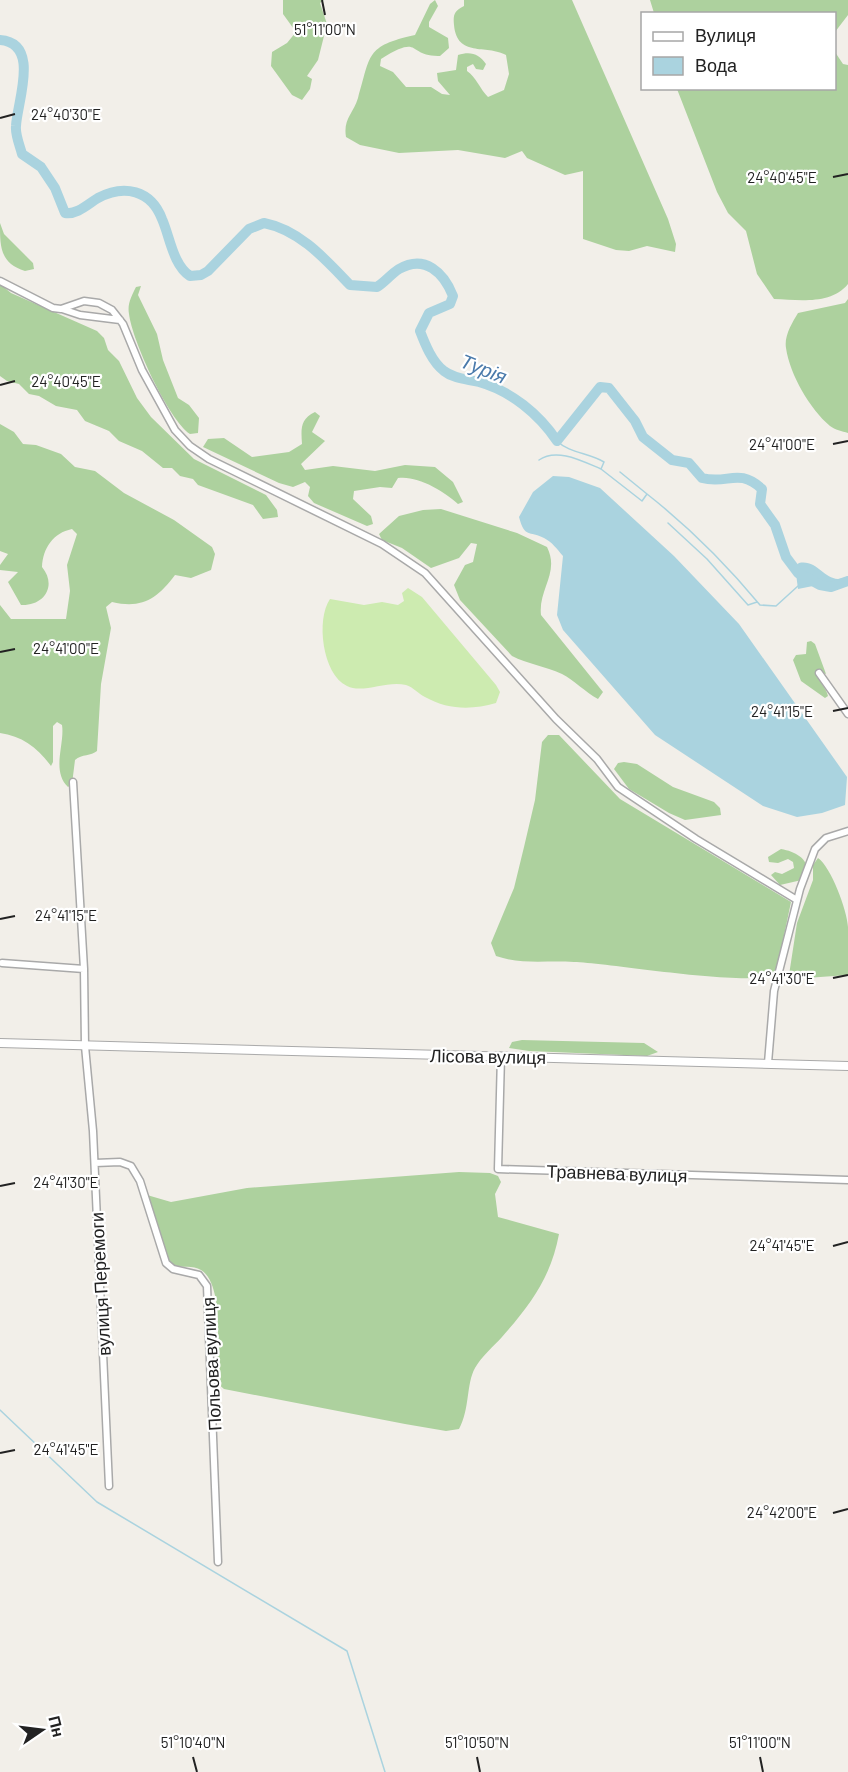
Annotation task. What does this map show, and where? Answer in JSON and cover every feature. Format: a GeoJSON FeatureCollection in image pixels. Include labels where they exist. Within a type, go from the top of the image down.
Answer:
{"type":"FeatureCollection","features":[{"type":"Feature","properties":{"kind":"street"},"geometry":{"type":"LineString","coordinates":[[0,281],[53,308],[80,315],[120,320]]}},
{"type":"Feature","properties":{"kind":"street"},"geometry":{"type":"LineString","coordinates":[[62,309],[91,301],[112,310],[120,320],[160,405],[175,430],[190,446],[209,459],[388,548],[425,573],[556,719],[597,759],[618,786],[686,833],[797,900]]}},
{"type":"Feature","properties":{"kind":"street"},"geometry":{"type":"LineString","coordinates":[[819,674],[848,714]]}},
{"type":"Feature","properties":{"kind":"street","name":"вулиця Перемоги"},"geometry":{"type":"LineString","coordinates":[[73,782],[84,969],[85,1046],[95,1163],[109,1486]]}},
{"type":"Feature","properties":{"kind":"street"},"geometry":{"type":"LineString","coordinates":[[768,1063],[774,991],[797,900],[815,849],[826,838],[848,831]]}},
{"type":"Feature","properties":{"kind":"street"},"geometry":{"type":"LineString","coordinates":[[2,963],[84,969]]}},
{"type":"Feature","properties":{"kind":"street","name":"Лісова вулиця"},"geometry":{"type":"LineString","coordinates":[[0,1043],[848,1066]]}},
{"type":"Feature","properties":{"kind":"street","name":"Травнева вулиця"},"geometry":{"type":"LineString","coordinates":[[501,1056],[498,1169],[848,1180]]}},
{"type":"Feature","properties":{"kind":"street","name":"Польова вулиця"},"geometry":{"type":"LineString","coordinates":[[95,1163],[120,1162],[131,1166],[140,1181],[166,1263],[173,1269],[199,1275],[207,1286],[218,1562]]}},
{"type":"Feature","properties":{"kind":"green space"},"geometry":{"type":"Polygon","coordinates":[[[283,0],[324,0],[320,3],[327,24],[318,60],[307,76],[312,79],[310,89],[302,100],[292,95],[271,66],[272,52],[287,43],[296,32],[283,14],[283,0]]]}},
{"type":"Feature","properties":{"kind":"green space"},"geometry":{"type":"Polygon","coordinates":[[[435,0],[438,6],[429,22],[429,27],[448,38],[449,48],[440,56],[422,53],[409,47],[403,48],[381,59],[380,66],[393,72],[406,87],[431,87],[442,94],[450,95],[438,81],[437,73],[456,70],[458,55],[474,54],[486,64],[483,70],[476,69],[473,64],[467,67],[467,71],[488,97],[504,90],[509,74],[506,55],[466,46],[461,42],[456,35],[454,19],[456,12],[464,6],[464,0],[572,0],[668,219],[676,244],[675,252],[647,246],[629,251],[616,250],[583,239],[583,171],[565,175],[527,158],[522,151],[505,158],[458,150],[399,153],[360,145],[346,137],[347,121],[356,104],[373,54],[387,43],[415,35],[430,4],[435,0]]]}},
{"type":"Feature","properties":{"kind":"green space"},"geometry":{"type":"Polygon","coordinates":[[[650,0],[848,0],[848,15],[836,31],[836,12],[654,12],[650,0]]]}},
{"type":"Feature","properties":{"kind":"green space"},"geometry":{"type":"Polygon","coordinates":[[[836,54],[843,64],[848,65],[848,284],[841,291],[824,298],[774,299],[757,274],[746,231],[728,213],[717,192],[677,90],[836,90],[836,54]]]}},
{"type":"Feature","properties":{"kind":"green space"},"geometry":{"type":"Polygon","coordinates":[[[0,223],[4,234],[33,263],[34,269],[25,271],[6,259],[1,247],[0,223]]]}},
{"type":"Feature","properties":{"kind":"green space"},"geometry":{"type":"Polygon","coordinates":[[[0,284],[11,293],[97,331],[104,338],[108,350],[119,361],[137,398],[151,417],[194,459],[266,495],[277,510],[278,517],[263,519],[253,505],[198,485],[193,479],[180,476],[172,468],[163,468],[142,451],[119,441],[109,431],[85,421],[77,410],[56,406],[39,396],[29,394],[19,384],[7,381],[0,376],[0,284]]]}},
{"type":"Feature","properties":{"kind":"green space"},"geometry":{"type":"Polygon","coordinates":[[[141,286],[138,295],[157,334],[163,360],[178,398],[189,405],[199,418],[198,433],[190,434],[172,413],[152,378],[137,342],[129,307],[136,287],[141,286]]]}},
{"type":"Feature","properties":{"kind":"green space"},"geometry":{"type":"Polygon","coordinates":[[[848,299],[848,433],[830,426],[808,401],[796,380],[788,358],[786,339],[798,313],[845,303],[848,299]]]}},
{"type":"Feature","properties":{"kind":"green space"},"geometry":{"type":"Polygon","coordinates":[[[315,412],[320,416],[312,432],[325,441],[301,464],[305,470],[333,466],[375,471],[405,465],[435,467],[453,482],[463,502],[458,504],[438,489],[422,481],[398,478],[392,488],[380,487],[354,491],[353,499],[371,516],[373,524],[367,526],[314,503],[308,496],[310,487],[305,482],[293,487],[279,483],[203,447],[208,439],[224,438],[252,457],[289,452],[302,444],[302,425],[306,418],[315,412]]]}},
{"type":"Feature","properties":{"kind":"green space"},"geometry":{"type":"Polygon","coordinates":[[[0,424],[14,432],[23,444],[36,445],[61,454],[75,467],[95,471],[124,493],[174,520],[212,547],[215,554],[211,570],[191,578],[175,575],[155,596],[140,603],[112,602],[106,607],[111,628],[101,684],[97,751],[75,760],[72,784],[68,787],[63,781],[59,765],[62,725],[57,722],[53,726],[51,766],[29,744],[0,733],[0,605],[11,619],[66,619],[70,591],[67,565],[77,534],[72,529],[65,531],[50,542],[44,554],[42,567],[48,581],[46,593],[37,602],[21,605],[8,582],[18,572],[0,570],[0,565],[8,554],[0,551],[0,424]]]}},
{"type":"Feature","properties":{"kind":"green space"},"geometry":{"type":"Polygon","coordinates":[[[441,509],[517,533],[547,547],[551,565],[542,597],[541,615],[603,692],[598,699],[562,674],[512,656],[460,600],[454,585],[465,565],[473,562],[477,544],[471,543],[459,558],[431,568],[402,548],[382,540],[379,534],[399,516],[423,510],[441,509]]]}},
{"type":"Feature","properties":{"kind":"green space"},"geometry":{"type":"Polygon","coordinates":[[[408,588],[422,597],[496,685],[500,692],[496,703],[460,708],[434,701],[406,685],[391,684],[360,689],[347,686],[339,680],[332,670],[324,646],[323,619],[330,599],[364,605],[382,602],[398,605],[404,601],[402,593],[408,588]]]}},
{"type":"Feature","properties":{"kind":"green space"},"geometry":{"type":"Polygon","coordinates":[[[811,641],[815,644],[826,674],[817,671],[828,696],[825,698],[801,681],[793,660],[796,655],[806,654],[807,642],[811,641]]]}},
{"type":"Feature","properties":{"kind":"green space"},"geometry":{"type":"Polygon","coordinates":[[[548,735],[559,735],[620,799],[791,902],[776,974],[762,978],[711,977],[592,963],[535,962],[496,956],[491,943],[514,888],[535,800],[542,742],[548,735]]]}},
{"type":"Feature","properties":{"kind":"green space"},"geometry":{"type":"Polygon","coordinates":[[[618,763],[637,764],[673,787],[714,802],[720,808],[721,815],[685,820],[669,813],[629,789],[614,769],[618,763]]]}},
{"type":"Feature","properties":{"kind":"green space"},"geometry":{"type":"Polygon","coordinates":[[[781,849],[793,852],[802,858],[807,867],[806,879],[780,885],[771,875],[775,872],[782,874],[794,868],[793,862],[788,859],[778,863],[769,862],[768,857],[781,849]]]}},
{"type":"Feature","properties":{"kind":"green space"},"geometry":{"type":"Polygon","coordinates":[[[818,858],[833,879],[845,910],[848,927],[848,975],[792,979],[789,975],[797,923],[813,880],[813,865],[818,858]]]}},
{"type":"Feature","properties":{"kind":"green space"},"geometry":{"type":"Polygon","coordinates":[[[522,1040],[644,1043],[658,1052],[647,1056],[529,1051],[509,1048],[512,1042],[522,1040]]]}},
{"type":"Feature","properties":{"kind":"green space"},"geometry":{"type":"Polygon","coordinates":[[[459,1172],[490,1173],[498,1176],[501,1182],[495,1194],[498,1217],[559,1234],[551,1264],[531,1301],[475,1368],[459,1429],[446,1431],[224,1389],[216,1382],[218,1322],[214,1290],[209,1278],[201,1270],[173,1266],[167,1259],[147,1195],[171,1202],[247,1188],[459,1172]]]}},
{"type":"Feature","properties":{"kind":"water"},"geometry":{"type":"Polygon","coordinates":[[[553,476],[569,477],[600,488],[674,556],[739,624],[847,777],[845,805],[822,813],[797,817],[763,806],[655,735],[563,630],[557,615],[563,556],[547,540],[528,533],[521,524],[519,517],[533,492],[553,476]]]}},
{"type":"Feature","properties":{"kind":"water"},"geometry":{"type":"Polygon","coordinates":[[[799,563],[813,565],[834,578],[840,579],[848,576],[848,584],[830,588],[823,584],[798,589],[795,566],[799,563]]]}},
{"type":"Feature","properties":{"kind":"waterway","name":"Турія"},"geometry":{"type":"LineString","coordinates":[[0,40],[12,44],[20,51],[23,62],[24,75],[16,129],[22,154],[41,167],[55,188],[65,213],[78,211],[98,198],[117,191],[136,192],[144,196],[157,209],[176,258],[190,276],[201,275],[208,271],[249,229],[264,223],[301,239],[322,256],[350,285],[377,287],[396,271],[408,265],[417,264],[432,268],[439,273],[453,296],[450,304],[429,313],[420,331],[432,358],[444,371],[502,391],[533,413],[557,441],[600,387],[609,388],[635,421],[643,437],[672,460],[689,463],[702,478],[746,479],[762,489],[760,504],[775,525],[786,557],[798,573],[820,585],[831,587],[848,581]]}},
{"type":"Feature","properties":{"kind":"waterway"},"geometry":{"type":"LineString","coordinates":[[557,441],[567,448],[604,462],[601,469],[642,501],[647,494],[706,546],[760,605],[776,606],[798,586]]}},
{"type":"Feature","properties":{"kind":"waterway"},"geometry":{"type":"LineString","coordinates":[[539,460],[546,456],[562,455],[601,469]]}},
{"type":"Feature","properties":{"kind":"waterway"},"geometry":{"type":"LineString","coordinates":[[620,472],[647,494]]}},
{"type":"Feature","properties":{"kind":"waterway"},"geometry":{"type":"LineString","coordinates":[[668,523],[707,559],[748,605],[757,602]]}},
{"type":"Feature","properties":{"kind":"waterway"},"geometry":{"type":"LineString","coordinates":[[0,1410],[97,1502],[347,1651],[385,1772]]}}]}
